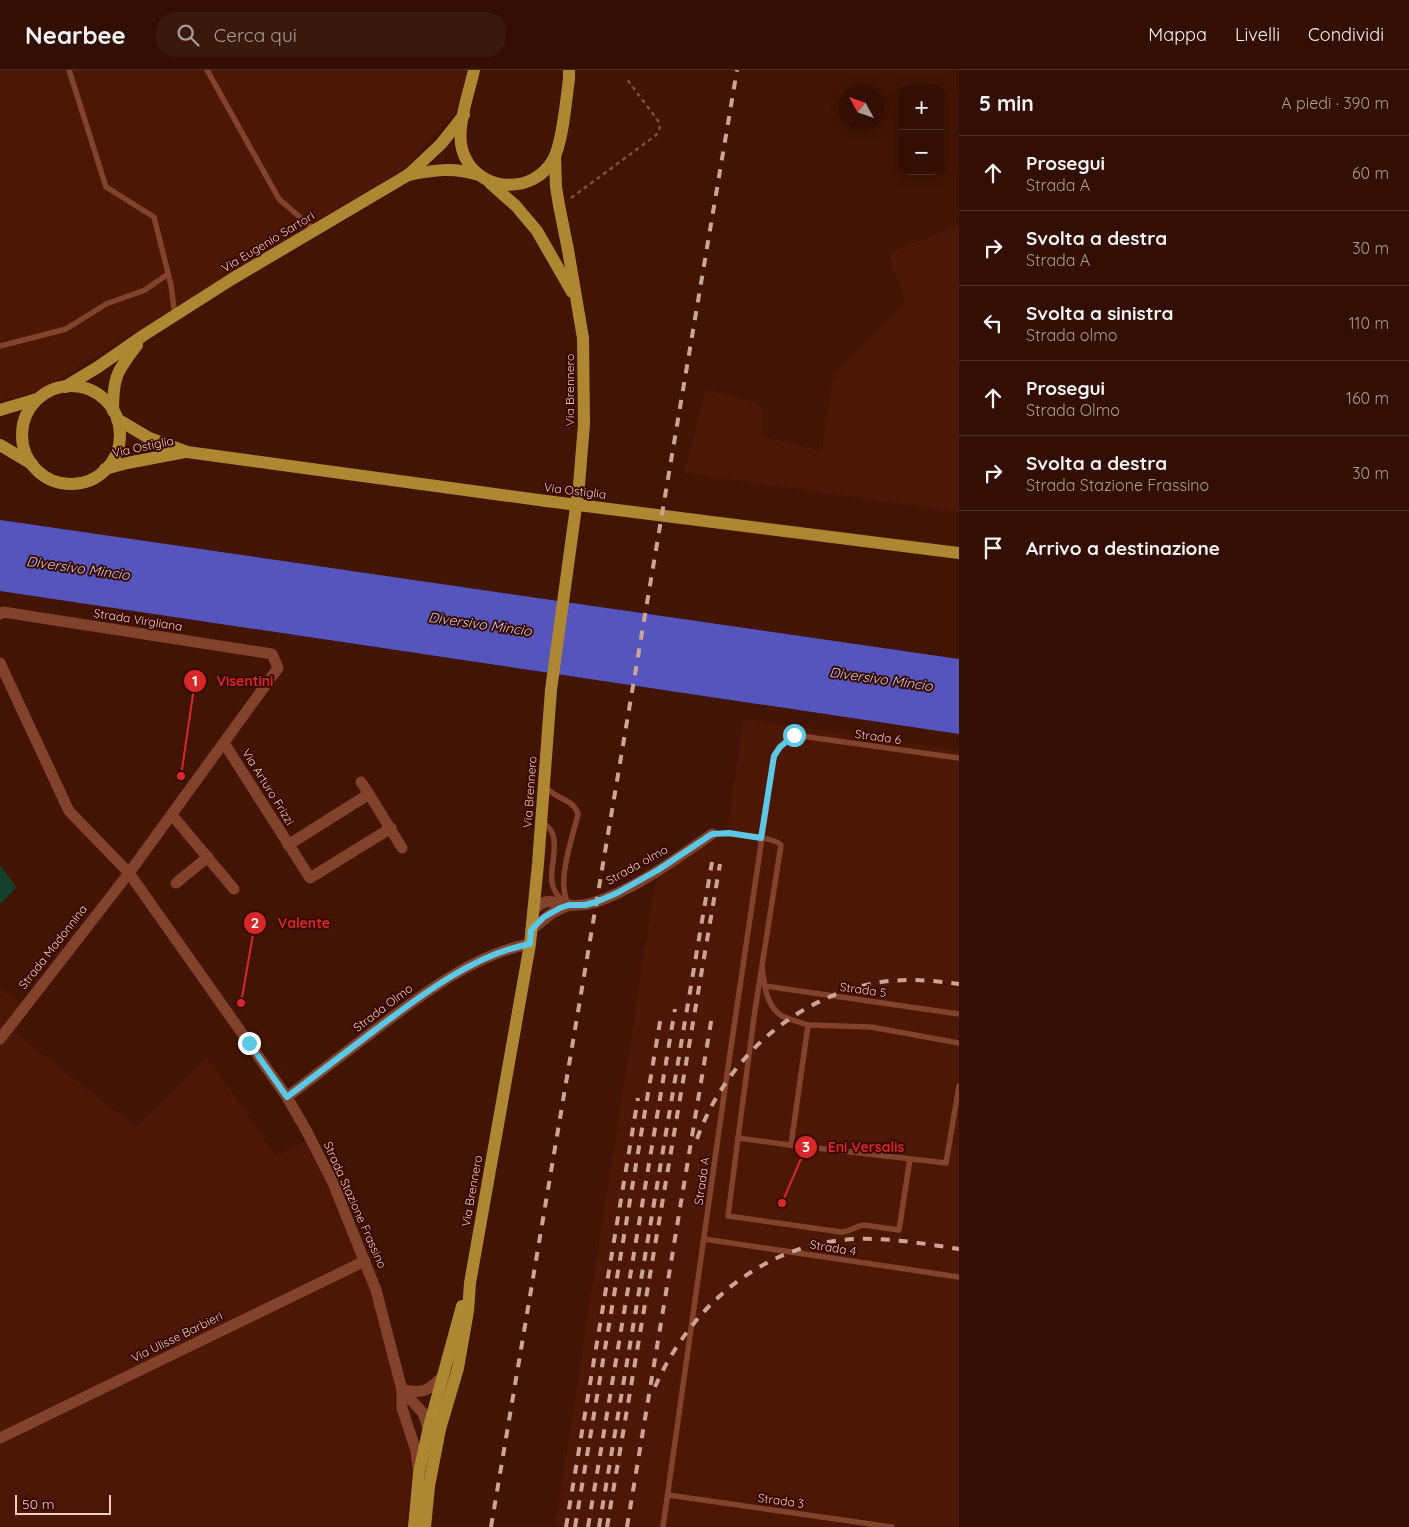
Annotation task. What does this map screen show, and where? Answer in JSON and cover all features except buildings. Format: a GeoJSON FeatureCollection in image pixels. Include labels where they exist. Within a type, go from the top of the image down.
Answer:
{"type":"FeatureCollection","features":[{"type":"Feature","properties":{"kind":"main road","name":"Via Brennero"},"geometry":{"type":"LineString","coordinates":[[474,70],[460,136],[467,160],[516,206],[537,231],[577,300]]}},
{"type":"Feature","properties":{"kind":"main road"},"geometry":{"type":"LineString","coordinates":[[555,156],[559,145],[569,70]]}},
{"type":"Feature","properties":{"kind":"main road","name":"Via Eugenio Sartori"},"geometry":{"type":"LineString","coordinates":[[65,387],[232,279],[408,176],[441,144],[464,115]]}},
{"type":"Feature","properties":{"kind":"main road","name":"Via Eugenio Sartori"},"geometry":{"type":"LineString","coordinates":[[408,176],[446,170],[464,170],[505,185],[525,183],[545,171],[555,156]]}},
{"type":"Feature","properties":{"kind":"main road","name":"Via Brennero"},"geometry":{"type":"LineString","coordinates":[[425,1527],[429,1486],[444,1416],[458,1368],[468,1310],[470,1283],[530,944],[542,818],[551,690],[580,485],[584,424],[583,338],[556,188],[555,156]]}},
{"type":"Feature","properties":{"kind":"main road","name":"Via Eugenio Sartori"},"geometry":{"type":"LineString","coordinates":[[115,415],[113,388],[115,378],[144,335]]}},
{"type":"Feature","properties":{"kind":"main road"},"geometry":{"type":"LineString","coordinates":[[0,445],[32,464],[45,477],[54,481],[69,484],[91,479],[105,469],[114,456],[118,445],[119,433],[115,415],[107,402],[96,393],[81,387],[65,387],[48,392],[39,398],[29,410],[23,428],[23,445],[32,464]]}},
{"type":"Feature","properties":{"kind":"main road"},"geometry":{"type":"LineString","coordinates":[[0,410],[39,398]]}},
{"type":"Feature","properties":{"kind":"main road","name":"Via Ostiglia"},"geometry":{"type":"LineString","coordinates":[[115,415],[140,435],[187,452],[546,501],[959,553]]}},
{"type":"Feature","properties":{"kind":"main road","name":"Via Ostiglia"},"geometry":{"type":"LineString","coordinates":[[105,469],[187,452]]}},
{"type":"Feature","properties":{"kind":"main road","name":"Via Brennero"},"geometry":{"type":"LineString","coordinates":[[414,1527],[419,1473],[429,1427],[461,1308],[470,1283]]}},
{"type":"Feature","properties":{"kind":"street","name":"Strada Virgliana"},"geometry":{"type":"LineString","coordinates":[[0,614],[3,612],[272,654]]}},
{"type":"Feature","properties":{"kind":"street","name":"Strada Madonnina"},"geometry":{"type":"LineString","coordinates":[[0,1039],[129,873],[278,668],[272,654]]}},
{"type":"Feature","properties":{"kind":"street"},"geometry":{"type":"LineString","coordinates":[[0,663],[69,811],[129,873]]}},
{"type":"Feature","properties":{"kind":"street","name":"Via Arturo Frizzi"},"geometry":{"type":"LineString","coordinates":[[224,744],[310,878],[390,828]]}},
{"type":"Feature","properties":{"kind":"street"},"geometry":{"type":"LineString","coordinates":[[361,782],[402,848]]}},
{"type":"Feature","properties":{"kind":"street","name":"Via Arturo Frizzi"},"geometry":{"type":"LineString","coordinates":[[288,844],[369,794]]}},
{"type":"Feature","properties":{"kind":"street"},"geometry":{"type":"LineString","coordinates":[[172,815],[234,889]]}},
{"type":"Feature","properties":{"kind":"street","name":"Strada olmo"},"geometry":{"type":"LineString","coordinates":[[533,910],[549,900],[569,905],[585,905],[617,893],[658,870],[712,834]]}},
{"type":"Feature","properties":{"kind":"street"},"geometry":{"type":"LineString","coordinates":[[176,883],[208,858]]}},
{"type":"Feature","properties":{"kind":"street","name":"Strada Stazione Frassino"},"geometry":{"type":"LineString","coordinates":[[129,873],[287,1097],[333,1183],[376,1290],[402,1390],[402,1408],[416,1451],[419,1473]]}},
{"type":"Feature","properties":{"kind":"street","name":"Strada olmo"},"geometry":{"type":"LineString","coordinates":[[531,930],[544,917],[569,905]]}},
{"type":"Feature","properties":{"kind":"street","name":"Strada Olmo"},"geometry":{"type":"LineString","coordinates":[[287,1097],[419,997],[492,955],[530,944]]}},
{"type":"Feature","properties":{"kind":"street","name":"Via Ulisse Barbieri"},"geometry":{"type":"LineString","coordinates":[[0,1438],[365,1261]]}},
{"type":"Feature","properties":{"kind":"street"},"geometry":{"type":"LineString","coordinates":[[402,1390],[416,1392],[431,1388],[442,1376]]}},
{"type":"Feature","properties":{"kind":"street"},"geometry":{"type":"LineString","coordinates":[[402,1390],[423,1413],[429,1427],[431,1446],[420,1527]]}},
{"type":"Feature","properties":{"kind":"street"},"geometry":{"type":"LineString","coordinates":[[404,1417],[415,1426],[429,1427],[444,1416]]}},
{"type":"Feature","properties":{"kind":"lane"},"geometry":{"type":"LineString","coordinates":[[69,70],[106,187],[154,217],[168,274],[175,316]]}},
{"type":"Feature","properties":{"kind":"lane"},"geometry":{"type":"LineString","coordinates":[[207,70],[278,199],[315,230]]}},
{"type":"Feature","properties":{"kind":"lane"},"geometry":{"type":"LineString","coordinates":[[0,346],[66,329],[106,304],[145,290],[168,274]]}},
{"type":"Feature","properties":{"kind":"lane","name":"Strada 6"},"geometry":{"type":"LineString","coordinates":[[794,735],[959,758]]}},
{"type":"Feature","properties":{"kind":"lane","name":"Strada A"},"geometry":{"type":"LineString","coordinates":[[663,1527],[774,756],[780,747],[794,735]]}},
{"type":"Feature","properties":{"kind":"lane"},"geometry":{"type":"LineString","coordinates":[[544,785],[548,791],[576,808],[578,814],[567,854],[564,890],[569,905]]}},
{"type":"Feature","properties":{"kind":"lane"},"geometry":{"type":"LineString","coordinates":[[542,818],[554,837],[553,886],[562,900],[569,905]]}},
{"type":"Feature","properties":{"kind":"lane"},"geometry":{"type":"LineString","coordinates":[[712,834],[729,833],[774,840],[780,843],[782,850],[762,966],[728,1216],[841,1232],[847,1232],[864,1225],[900,1230],[910,1159]]}},
{"type":"Feature","properties":{"kind":"lane"},"geometry":{"type":"LineString","coordinates":[[762,966],[769,999],[782,1016],[808,1025],[871,1027],[959,1043]]}},
{"type":"Feature","properties":{"kind":"lane","name":"Strada 5"},"geometry":{"type":"LineString","coordinates":[[765,986],[959,1014]]}},
{"type":"Feature","properties":{"kind":"lane"},"geometry":{"type":"LineString","coordinates":[[791,1145],[808,1025]]}},
{"type":"Feature","properties":{"kind":"lane"},"geometry":{"type":"LineString","coordinates":[[738,1138],[946,1163],[959,1086]]}},
{"type":"Feature","properties":{"kind":"lane","name":"Strada 4"},"geometry":{"type":"LineString","coordinates":[[704,1239],[959,1277]]}},
{"type":"Feature","properties":{"kind":"lane","name":"Strada 3"},"geometry":{"type":"LineString","coordinates":[[668,1494],[892,1527]]}},
{"type":"Feature","properties":{"kind":"path"},"geometry":{"type":"LineString","coordinates":[[559,205],[586,188],[659,132],[659,122],[626,78]]}},
{"type":"Feature","properties":{"kind":"shaded area"},"geometry":{"type":"Polygon","coordinates":[[[0,70],[467,70],[456,112],[404,169],[57,380],[33,393],[0,401],[0,70]]]}},
{"type":"Feature","properties":{"kind":"shaded area"},"geometry":{"type":"Polygon","coordinates":[[[959,225],[959,512],[684,473],[706,389],[755,402],[763,410],[762,436],[822,451],[833,376],[906,303],[888,253],[959,225]]]}},
{"type":"Feature","properties":{"kind":"shaded area"},"geometry":{"type":"Polygon","coordinates":[[[743,719],[959,750],[959,1527],[555,1527],[656,878],[718,834],[727,832],[743,719]]]}},
{"type":"Feature","properties":{"kind":"shaded area"},"geometry":{"type":"Polygon","coordinates":[[[0,987],[30,1010],[14,1032],[136,1127],[207,1057],[276,1156],[305,1141],[328,1186],[372,1292],[397,1391],[396,1406],[410,1454],[412,1479],[405,1527],[0,1527],[0,987]]]}},
{"type":"Feature","properties":{"kind":"green space"},"geometry":{"type":"Polygon","coordinates":[[[0,865],[16,887],[0,905],[0,865]]]}},
{"type":"Feature","properties":{"kind":"water","name":"Diversivo Mincio"},"geometry":{"type":"Polygon","coordinates":[[[0,520],[959,659],[959,734],[0,591],[0,520]]]}},
{"type":"Feature","properties":{"kind":"railway"},"geometry":{"type":"LineString","coordinates":[[491,1527],[737,70]]}},
{"type":"Feature","properties":{"kind":"railway"},"geometry":{"type":"LineString","coordinates":[[599,1527],[712,862]]}},
{"type":"Feature","properties":{"kind":"railway"},"geometry":{"type":"LineString","coordinates":[[607,1527],[720,864]]}},
{"type":"Feature","properties":{"kind":"railway"},"geometry":{"type":"LineString","coordinates":[[697,1139],[709,1111],[725,1084],[744,1060],[765,1038],[790,1019],[816,1003],[845,991],[896,980],[938,981],[959,984]]}},
{"type":"Feature","properties":{"kind":"railway"},"geometry":{"type":"LineString","coordinates":[[588,1527],[675,1009]]}},
{"type":"Feature","properties":{"kind":"railway"},"geometry":{"type":"LineString","coordinates":[[575,1527],[661,1016]]}},
{"type":"Feature","properties":{"kind":"railway"},"geometry":{"type":"LineString","coordinates":[[627,1527],[712,1016]]}},
{"type":"Feature","properties":{"kind":"railway"},"geometry":{"type":"LineString","coordinates":[[566,1527],[638,1098]]}},
{"type":"Feature","properties":{"kind":"railway"},"geometry":{"type":"LineString","coordinates":[[655,1387],[669,1359],[686,1333],[706,1309],[729,1288],[753,1271],[780,1256],[810,1246],[856,1239],[900,1241],[959,1249]]}},
{"type":"Feature","properties":{"kind":"place","name":"Visentini"},"geometry":{"type":"Point","coordinates":[181,776]}},
{"type":"Feature","properties":{"kind":"place","name":"Valente"},"geometry":{"type":"Point","coordinates":[241,1003]}},
{"type":"Feature","properties":{"kind":"place","name":"Eni Versalis"},"geometry":{"type":"Point","coordinates":[782,1203]}},
{"type":"Feature","properties":{"kind":"route"},"geometry":{"type":"LineString","coordinates":[[249,1043],[287,1097],[419,997],[492,955],[530,944],[531,930],[552,912],[569,905],[585,905],[596,902],[617,893],[658,870],[712,834],[729,833],[761,838],[774,756],[780,747],[794,735]]}}]}
